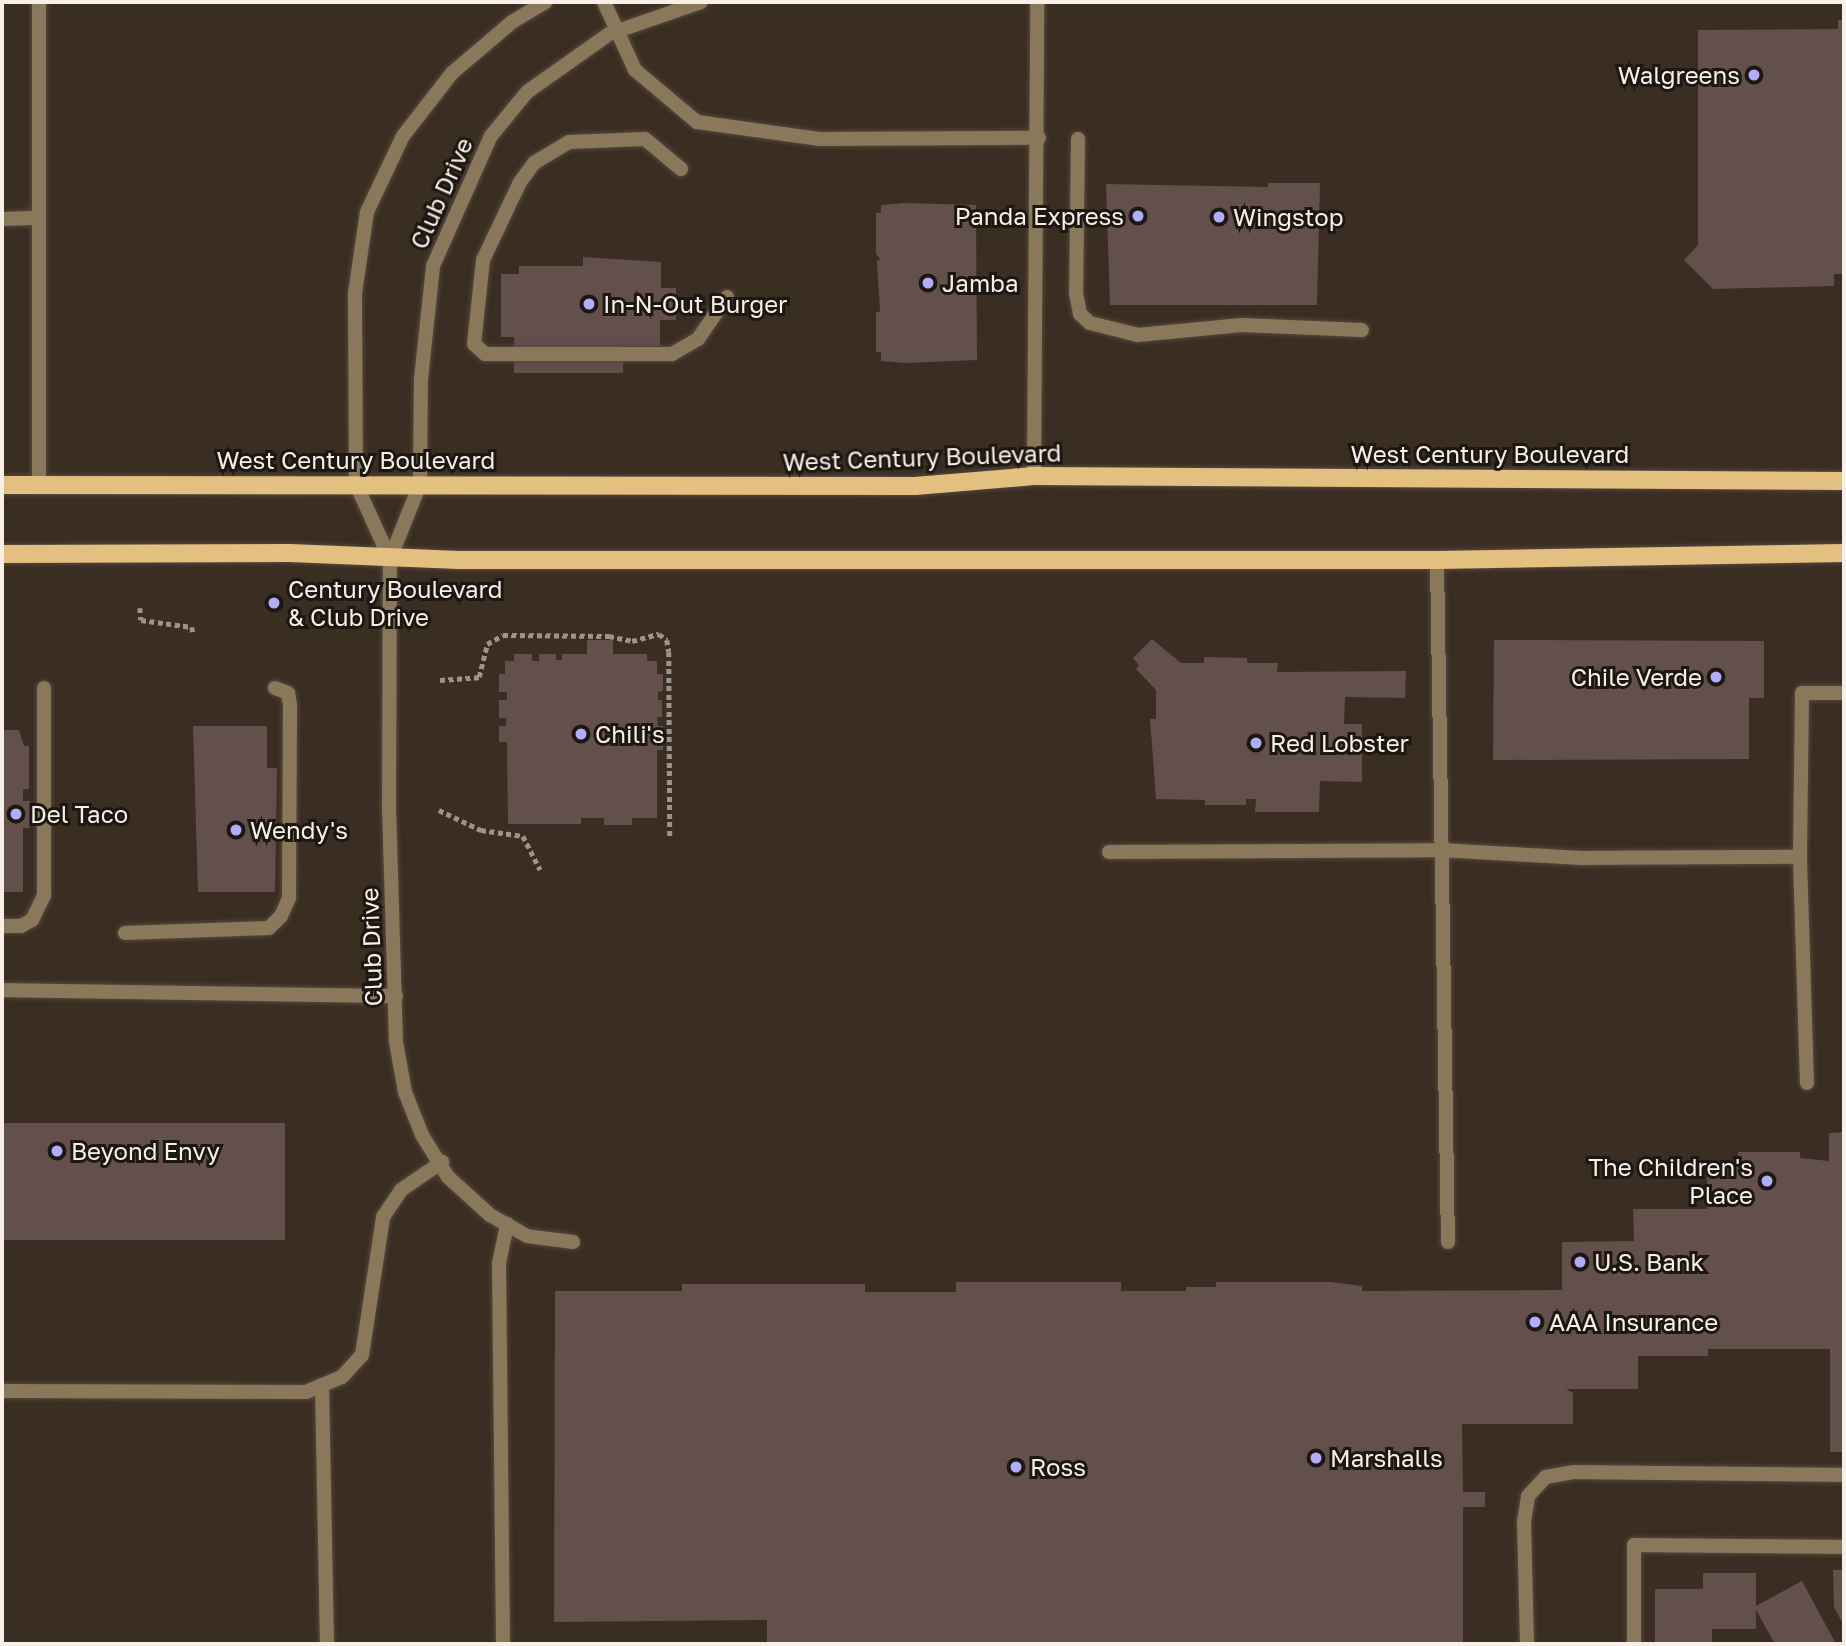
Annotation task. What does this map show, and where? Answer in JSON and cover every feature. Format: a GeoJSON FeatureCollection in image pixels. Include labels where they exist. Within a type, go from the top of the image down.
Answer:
{"type":"FeatureCollection","features":[{"type":"Feature","properties":{"kind":"main road","name":"West Century Boulevard"},"geometry":{"type":"LineString","coordinates":[[2,485],[915,486],[1034,476],[1844,481]]}},
{"type":"Feature","properties":{"kind":"main road"},"geometry":{"type":"LineString","coordinates":[[2,554],[290,554],[390,559],[1437,560],[1844,553]]}},
{"type":"Feature","properties":{"kind":"street"},"geometry":{"type":"LineString","coordinates":[[38,2],[39,484]]}},
{"type":"Feature","properties":{"kind":"street","name":"Club Drive"},"geometry":{"type":"LineString","coordinates":[[390,559],[356,484],[355,293],[367,212],[403,136],[452,73],[512,22],[545,2]]}},
{"type":"Feature","properties":{"kind":"street"},"geometry":{"type":"LineString","coordinates":[[604,2],[620,31],[635,70],[697,122],[819,139],[1040,138]]}},
{"type":"Feature","properties":{"kind":"street","name":"Club Drive"},"geometry":{"type":"LineString","coordinates":[[573,1242],[527,1236],[490,1215],[448,1177],[442,1162],[422,1135],[405,1092],[397,1042],[389,812],[390,559],[420,484],[421,379],[433,266],[465,187],[491,136],[527,92],[620,31],[701,2]]}},
{"type":"Feature","properties":{"kind":"street"},"geometry":{"type":"LineString","coordinates":[[1034,476],[1040,138],[1037,2]]}},
{"type":"Feature","properties":{"kind":"street"},"geometry":{"type":"LineString","coordinates":[[681,169],[645,139],[569,142],[534,163],[520,182],[483,260],[474,344],[485,354],[672,354],[698,340],[727,297]]}},
{"type":"Feature","properties":{"kind":"street"},"geometry":{"type":"LineString","coordinates":[[1078,139],[1076,293],[1080,314],[1090,323],[1138,335],[1242,325],[1362,330]]}},
{"type":"Feature","properties":{"kind":"street"},"geometry":{"type":"LineString","coordinates":[[2,219],[38,218]]}},
{"type":"Feature","properties":{"kind":"street"},"geometry":{"type":"LineString","coordinates":[[1437,560],[1448,1242]]}},
{"type":"Feature","properties":{"kind":"street"},"geometry":{"type":"LineString","coordinates":[[2,926],[21,926],[32,920],[44,895],[44,688]]}},
{"type":"Feature","properties":{"kind":"street"},"geometry":{"type":"LineString","coordinates":[[125,933],[270,928],[281,916],[289,898],[290,705],[288,693],[275,688]]}},
{"type":"Feature","properties":{"kind":"street"},"geometry":{"type":"LineString","coordinates":[[1807,1083],[1800,857],[1802,693],[1844,692]]}},
{"type":"Feature","properties":{"kind":"street"},"geometry":{"type":"LineString","coordinates":[[1109,852],[1440,849],[1582,858],[1800,857]]}},
{"type":"Feature","properties":{"kind":"street"},"geometry":{"type":"LineString","coordinates":[[2,990],[396,996]]}},
{"type":"Feature","properties":{"kind":"street"},"geometry":{"type":"LineString","coordinates":[[2,1391],[306,1392],[342,1377],[362,1355],[383,1217],[401,1190],[442,1162]]}},
{"type":"Feature","properties":{"kind":"street"},"geometry":{"type":"LineString","coordinates":[[503,1644],[499,1263],[507,1224]]}},
{"type":"Feature","properties":{"kind":"street"},"geometry":{"type":"LineString","coordinates":[[322,1385],[327,1644]]}},
{"type":"Feature","properties":{"kind":"street"},"geometry":{"type":"LineString","coordinates":[[1527,1644],[1524,1522],[1528,1496],[1546,1477],[1575,1472],[1844,1475]]}},
{"type":"Feature","properties":{"kind":"street"},"geometry":{"type":"LineString","coordinates":[[1634,1644],[1634,1545],[1844,1547]]}},
{"type":"Feature","properties":{"kind":"path"},"geometry":{"type":"LineString","coordinates":[[140,608],[141,620],[192,627],[193,634]]}},
{"type":"Feature","properties":{"kind":"path"},"geometry":{"type":"LineString","coordinates":[[440,680],[479,677],[487,644],[503,635],[609,636],[632,641],[659,634],[667,640],[669,652],[670,836]]}},
{"type":"Feature","properties":{"kind":"path"},"geometry":{"type":"LineString","coordinates":[[439,810],[481,830],[523,836],[540,870]]}},
{"type":"Feature","properties":{"kind":"building","name":"Walgreens"},"geometry":{"type":"Polygon","coordinates":[[[1838,20],[1844,20],[1844,274],[1834,274],[1834,286],[1713,289],[1684,260],[1698,245],[1698,30],[1838,29],[1838,20]]]}},
{"type":"Feature","properties":{"kind":"building"},"geometry":{"type":"Polygon","coordinates":[[[1268,183],[1320,183],[1317,305],[1110,305],[1106,184],[1268,187],[1268,183]]]}},
{"type":"Feature","properties":{"kind":"building","name":"Jamba"},"geometry":{"type":"Polygon","coordinates":[[[881,205],[976,205],[977,360],[905,363],[881,361],[881,352],[876,352],[876,312],[880,312],[877,260],[881,260],[876,254],[876,213],[881,213],[881,205]]]}},
{"type":"Feature","properties":{"kind":"building","name":"In-N-Out Burger"},"geometry":{"type":"Polygon","coordinates":[[[583,257],[661,262],[661,288],[676,288],[676,320],[660,320],[660,346],[623,346],[623,373],[514,373],[514,337],[501,337],[501,274],[519,274],[519,266],[583,266],[583,257]]]}},
{"type":"Feature","properties":{"kind":"building","name":"Red Lobster"},"geometry":{"type":"Polygon","coordinates":[[[1152,639],[1181,663],[1204,663],[1204,657],[1247,658],[1247,663],[1278,663],[1277,672],[1406,671],[1405,698],[1345,697],[1344,724],[1362,724],[1362,782],[1320,781],[1319,812],[1255,812],[1256,799],[1246,799],[1246,805],[1205,805],[1205,800],[1156,799],[1150,719],[1156,719],[1156,690],[1136,669],[1139,665],[1133,658],[1152,639]]]}},
{"type":"Feature","properties":{"kind":"building","name":"Chili's"},"geometry":{"type":"Polygon","coordinates":[[[587,640],[613,640],[613,654],[647,654],[647,661],[657,661],[657,674],[663,674],[663,691],[658,692],[658,700],[662,700],[662,717],[657,717],[658,726],[663,726],[663,750],[657,750],[657,818],[632,818],[632,825],[604,825],[604,818],[581,818],[581,824],[508,824],[507,742],[499,742],[499,726],[506,726],[506,718],[499,718],[499,700],[507,700],[507,692],[499,692],[499,674],[505,674],[505,661],[514,661],[514,654],[532,654],[532,661],[539,661],[539,654],[556,654],[556,660],[562,660],[562,654],[587,654],[587,640]]]}},
{"type":"Feature","properties":{"kind":"building"},"geometry":{"type":"Polygon","coordinates":[[[1494,640],[1764,641],[1764,698],[1749,698],[1749,759],[1493,760],[1494,640]]]}},
{"type":"Feature","properties":{"kind":"building","name":"Wendy's"},"geometry":{"type":"Polygon","coordinates":[[[193,726],[267,726],[267,768],[277,768],[275,892],[198,892],[193,726]]]}},
{"type":"Feature","properties":{"kind":"building","name":"Del Taco"},"geometry":{"type":"Polygon","coordinates":[[[2,730],[19,730],[24,746],[29,746],[29,789],[23,789],[23,801],[30,801],[30,828],[23,828],[23,892],[2,892],[2,730]]]}},
{"type":"Feature","properties":{"kind":"building"},"geometry":{"type":"Polygon","coordinates":[[[2,1123],[285,1123],[285,1240],[2,1240],[2,1123]]]}},
{"type":"Feature","properties":{"kind":"building"},"geometry":{"type":"Polygon","coordinates":[[[1844,1132],[1844,1452],[1830,1452],[1830,1349],[1708,1349],[1708,1356],[1638,1356],[1638,1389],[1566,1389],[1573,1393],[1573,1424],[1462,1424],[1463,1492],[1485,1492],[1485,1507],[1463,1507],[1463,1644],[767,1644],[767,1620],[554,1622],[555,1291],[682,1291],[682,1284],[865,1284],[865,1292],[956,1292],[956,1282],[1121,1282],[1121,1291],[1186,1291],[1186,1287],[1216,1287],[1216,1282],[1331,1282],[1362,1286],[1362,1291],[1562,1290],[1562,1242],[1634,1241],[1633,1209],[1707,1209],[1707,1161],[1738,1161],[1738,1152],[1800,1152],[1800,1158],[1829,1161],[1829,1133],[1844,1132]]]}},
{"type":"Feature","properties":{"kind":"building"},"geometry":{"type":"Polygon","coordinates":[[[1833,1570],[1844,1570],[1844,1626],[1834,1607],[1833,1570]]]}},
{"type":"Feature","properties":{"kind":"building"},"geometry":{"type":"Polygon","coordinates":[[[1703,1573],[1756,1573],[1756,1606],[1802,1581],[1836,1644],[1775,1644],[1756,1610],[1756,1629],[1712,1629],[1712,1644],[1655,1644],[1655,1589],[1703,1589],[1703,1573]]]}},
{"type":"Feature","properties":{"kind":"place","name":"Walgreens"},"geometry":{"type":"Point","coordinates":[1754,75]}},
{"type":"Feature","properties":{"kind":"place","name":"Panda Express"},"geometry":{"type":"Point","coordinates":[1138,216]}},
{"type":"Feature","properties":{"kind":"place","name":"Wingstop"},"geometry":{"type":"Point","coordinates":[1219,217]}},
{"type":"Feature","properties":{"kind":"place","name":"Jamba"},"geometry":{"type":"Point","coordinates":[928,283]}},
{"type":"Feature","properties":{"kind":"place","name":"In-N-Out Burger"},"geometry":{"type":"Point","coordinates":[589,304]}},
{"type":"Feature","properties":{"kind":"place","name":"Century Boulevard & Club Drive"},"geometry":{"type":"Point","coordinates":[274,603]}},
{"type":"Feature","properties":{"kind":"place","name":"Chile Verde"},"geometry":{"type":"Point","coordinates":[1716,677]}},
{"type":"Feature","properties":{"kind":"place","name":"Chili's"},"geometry":{"type":"Point","coordinates":[581,734]}},
{"type":"Feature","properties":{"kind":"place","name":"Red Lobster"},"geometry":{"type":"Point","coordinates":[1256,743]}},
{"type":"Feature","properties":{"kind":"place","name":"Del Taco"},"geometry":{"type":"Point","coordinates":[16,814]}},
{"type":"Feature","properties":{"kind":"place","name":"Wendy's"},"geometry":{"type":"Point","coordinates":[236,830]}},
{"type":"Feature","properties":{"kind":"place","name":"Beyond Envy"},"geometry":{"type":"Point","coordinates":[57,1151]}},
{"type":"Feature","properties":{"kind":"place","name":"The Children's Place"},"geometry":{"type":"Point","coordinates":[1767,1181]}},
{"type":"Feature","properties":{"kind":"place","name":"U.S. Bank"},"geometry":{"type":"Point","coordinates":[1580,1262]}},
{"type":"Feature","properties":{"kind":"place","name":"AAA Insurance"},"geometry":{"type":"Point","coordinates":[1535,1322]}},
{"type":"Feature","properties":{"kind":"place","name":"Marshalls"},"geometry":{"type":"Point","coordinates":[1316,1458]}},
{"type":"Feature","properties":{"kind":"place","name":"Ross"},"geometry":{"type":"Point","coordinates":[1016,1467]}}]}
